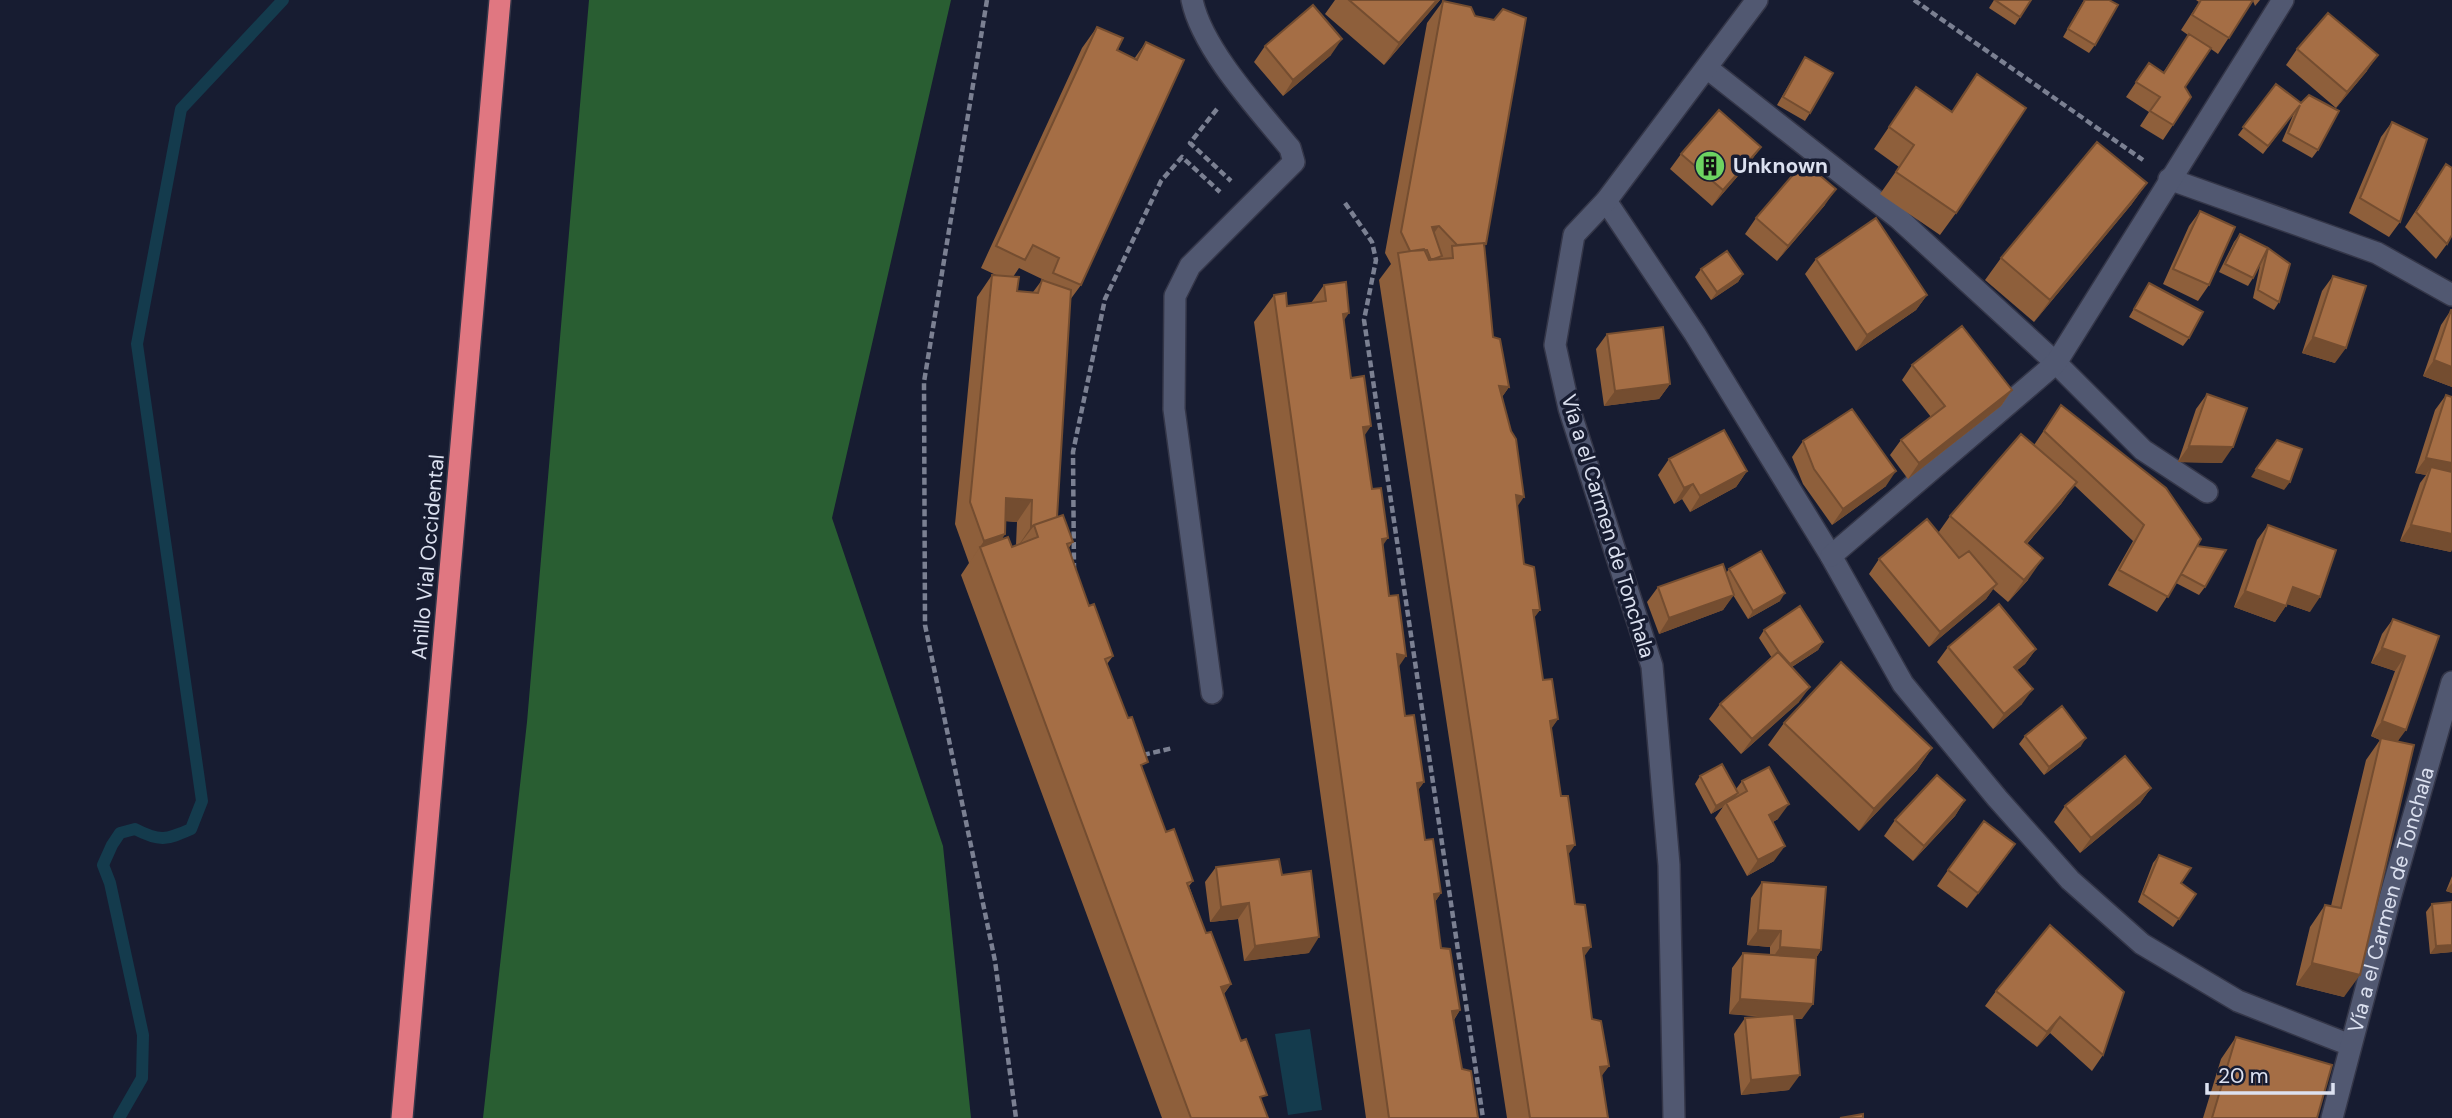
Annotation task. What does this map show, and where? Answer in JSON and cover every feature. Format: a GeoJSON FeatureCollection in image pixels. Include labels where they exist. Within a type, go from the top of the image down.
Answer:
{"type":"FeatureCollection","features":[{"type":"Feature","properties":{"kind":"highway","name":"Anillo Vial Occidental"},"geometry":{"type":"LineString","coordinates":[[402,1118],[500,0]]}},
{"type":"Feature","properties":{"kind":"street"},"geometry":{"type":"LineString","coordinates":[[1192,0],[1194,12],[1225,68],[1290,148],[1294,162],[1190,266],[1175,296],[1174,409],[1212,692]]}},
{"type":"Feature","properties":{"kind":"street","name":"Vía a el Carmen de Tonchala"},"geometry":{"type":"LineString","coordinates":[[1674,1118],[1669,865],[1652,666],[1569,408],[1555,345],[1574,235],[1606,201],[1757,0]]}},
{"type":"Feature","properties":{"kind":"street"},"geometry":{"type":"LineString","coordinates":[[1831,556],[2056,363],[2283,0]]}},
{"type":"Feature","properties":{"kind":"street"},"geometry":{"type":"LineString","coordinates":[[1707,68],[1898,218],[2056,363],[2143,450],[2207,492]]}},
{"type":"Feature","properties":{"kind":"street"},"geometry":{"type":"LineString","coordinates":[[2169,179],[2377,253],[2452,295]]}},
{"type":"Feature","properties":{"kind":"street"},"geometry":{"type":"LineString","coordinates":[[1606,201],[1695,334],[1831,556],[1903,684],[1997,798],[2070,880],[2142,944],[2238,1001],[2350,1045]]}},
{"type":"Feature","properties":{"kind":"street","name":"Vía a el Carmen de Tonchala"},"geometry":{"type":"LineString","coordinates":[[2332,1118],[2452,682]]}},
{"type":"Feature","properties":{"kind":"path"},"geometry":{"type":"LineString","coordinates":[[987,0],[924,382],[925,625],[995,961],[1016,1118]]}},
{"type":"Feature","properties":{"kind":"path"},"geometry":{"type":"LineString","coordinates":[[1914,0],[2169,179]]}},
{"type":"Feature","properties":{"kind":"path"},"geometry":{"type":"LineString","coordinates":[[1237,83],[1190,143],[1238,188]]}},
{"type":"Feature","properties":{"kind":"path"},"geometry":{"type":"LineString","coordinates":[[1074,583],[1073,452],[1105,299],[1161,181],[1182,157],[1228,199]]}},
{"type":"Feature","properties":{"kind":"path"},"geometry":{"type":"LineString","coordinates":[[1345,202],[1372,242],[1376,260],[1364,320],[1483,1118]]}},
{"type":"Feature","properties":{"kind":"path"},"geometry":{"type":"LineString","coordinates":[[1140,755],[1172,748]]}},
{"type":"Feature","properties":{"kind":"green space"},"geometry":{"type":"Polygon","coordinates":[[[589,0],[951,0],[832,518],[943,846],[971,1118],[483,1118],[527,722],[589,0]]]}},
{"type":"Feature","properties":{"kind":"water"},"geometry":{"type":"Polygon","coordinates":[[[1310,1029],[1322,1110],[1288,1115],[1275,1034],[1310,1029]]]}},
{"type":"Feature","properties":{"kind":"building"},"geometry":{"type":"Polygon","coordinates":[[[1349,0],[1437,0],[1399,43],[1349,0]]]}},
{"type":"Feature","properties":{"kind":"building"},"geometry":{"type":"Polygon","coordinates":[[[1995,0],[2031,0],[2020,17],[1995,0]]]}},
{"type":"Feature","properties":{"kind":"building"},"geometry":{"type":"Polygon","coordinates":[[[2085,0],[2109,0],[2118,5],[2095,45],[2068,29],[2085,0]]]}},
{"type":"Feature","properties":{"kind":"building"},"geometry":{"type":"Polygon","coordinates":[[[2201,0],[2253,0],[2229,38],[2192,15],[2201,0]]]}},
{"type":"Feature","properties":{"kind":"building"},"geometry":{"type":"Polygon","coordinates":[[[1443,1],[1471,7],[1475,16],[1494,20],[1503,9],[1526,18],[1486,244],[1457,245],[1439,226],[1432,227],[1442,256],[1431,260],[1427,250],[1410,251],[1401,232],[1443,1]]]}},
{"type":"Feature","properties":{"kind":"building"},"geometry":{"type":"Polygon","coordinates":[[[1313,5],[1342,39],[1293,80],[1265,46],[1313,5]]]}},
{"type":"Feature","properties":{"kind":"building"},"geometry":{"type":"Polygon","coordinates":[[[2328,13],[2378,55],[2347,92],[2297,49],[2328,13]]]}},
{"type":"Feature","properties":{"kind":"building"},"geometry":{"type":"Polygon","coordinates":[[[1097,27],[1123,38],[1117,50],[1137,60],[1146,42],[1184,60],[1081,285],[1053,273],[1059,258],[1033,245],[1025,260],[996,246],[1097,27]]]}},
{"type":"Feature","properties":{"kind":"building"},"geometry":{"type":"Polygon","coordinates":[[[2189,34],[2211,48],[2185,87],[2191,97],[2173,125],[2150,111],[2160,97],[2136,82],[2149,63],[2164,73],[2189,34]]]}},
{"type":"Feature","properties":{"kind":"building"},"geometry":{"type":"Polygon","coordinates":[[[1805,57],[1833,73],[1810,113],[1783,97],[1805,57]]]}},
{"type":"Feature","properties":{"kind":"building"},"geometry":{"type":"Polygon","coordinates":[[[1977,74],[2026,108],[1956,213],[1896,172],[1914,145],[1889,127],[1916,87],[1952,112],[1977,74]]]}},
{"type":"Feature","properties":{"kind":"building"},"geometry":{"type":"Polygon","coordinates":[[[2276,84],[2301,103],[2309,95],[2339,111],[2318,150],[2288,133],[2300,105],[2268,146],[2243,127],[2276,84]]]}},
{"type":"Feature","properties":{"kind":"building","name":"Unknown"},"geometry":{"type":"Polygon","coordinates":[[[1719,110],[1761,147],[1723,190],[1681,154],[1719,110]]]}},
{"type":"Feature","properties":{"kind":"building"},"geometry":{"type":"Polygon","coordinates":[[[2392,122],[2427,139],[2400,222],[2360,198],[2392,122]]]}},
{"type":"Feature","properties":{"kind":"building"},"geometry":{"type":"Polygon","coordinates":[[[2097,142],[2147,183],[2050,300],[2001,258],[2097,142]]]}},
{"type":"Feature","properties":{"kind":"building"},"geometry":{"type":"Polygon","coordinates":[[[1804,162],[1836,189],[1788,246],[1756,218],[1804,162]]]}},
{"type":"Feature","properties":{"kind":"building"},"geometry":{"type":"Polygon","coordinates":[[[2446,164],[2452,168],[2452,235],[2447,244],[2416,212],[2446,164]]]}},
{"type":"Feature","properties":{"kind":"building"},"geometry":{"type":"Polygon","coordinates":[[[2200,211],[2235,227],[2209,285],[2173,269],[2200,211]]]}},
{"type":"Feature","properties":{"kind":"building"},"geometry":{"type":"Polygon","coordinates":[[[1876,218],[1927,295],[1867,335],[1816,259],[1876,218]]]}},
{"type":"Feature","properties":{"kind":"building"},"geometry":{"type":"Polygon","coordinates":[[[2240,234],[2268,248],[2253,278],[2225,264],[2240,234]]]}},
{"type":"Feature","properties":{"kind":"building"},"geometry":{"type":"Polygon","coordinates":[[[1484,243],[1493,337],[1500,339],[1509,387],[1499,386],[1511,431],[1516,439],[1524,497],[1516,495],[1524,564],[1534,567],[1540,610],[1533,610],[1543,680],[1552,679],[1558,719],[1550,721],[1561,796],[1568,796],[1575,845],[1567,846],[1575,904],[1585,905],[1591,947],[1583,948],[1592,1019],[1601,1021],[1609,1066],[1600,1067],[1608,1118],[1530,1118],[1398,253],[1424,249],[1429,260],[1453,258],[1452,246],[1484,243]]]}},
{"type":"Feature","properties":{"kind":"building"},"geometry":{"type":"Polygon","coordinates":[[[2268,248],[2290,264],[2279,302],[2258,290],[2268,248]]]}},
{"type":"Feature","properties":{"kind":"building"},"geometry":{"type":"Polygon","coordinates":[[[1727,251],[1743,274],[1717,292],[1701,269],[1727,251]]]}},
{"type":"Feature","properties":{"kind":"building"},"geometry":{"type":"Polygon","coordinates":[[[992,275],[1019,277],[1017,291],[1038,293],[1042,280],[1071,290],[1057,517],[1031,527],[1032,500],[1006,498],[1005,534],[984,541],[970,502],[992,275]]]}},
{"type":"Feature","properties":{"kind":"building"},"geometry":{"type":"Polygon","coordinates":[[[2333,276],[2366,286],[2346,348],[2313,337],[2333,276]]]}},
{"type":"Feature","properties":{"kind":"building"},"geometry":{"type":"Polygon","coordinates":[[[1346,282],[1349,313],[1343,314],[1351,378],[1364,376],[1371,426],[1363,427],[1372,489],[1381,488],[1388,538],[1382,539],[1389,596],[1398,595],[1406,656],[1397,654],[1405,716],[1414,715],[1424,782],[1417,783],[1425,840],[1433,839],[1441,893],[1434,894],[1441,948],[1450,949],[1460,1010],[1452,1011],[1462,1069],[1471,1071],[1478,1118],[1389,1118],[1274,295],[1286,293],[1287,306],[1326,301],[1324,285],[1346,282]]]}},
{"type":"Feature","properties":{"kind":"building"},"geometry":{"type":"Polygon","coordinates":[[[2149,283],[2203,312],[2189,338],[2134,309],[2149,283]]]}},
{"type":"Feature","properties":{"kind":"building"},"geometry":{"type":"Polygon","coordinates":[[[2452,310],[2452,367],[2434,360],[2452,310]]]}},
{"type":"Feature","properties":{"kind":"building"},"geometry":{"type":"Polygon","coordinates":[[[1962,326],[2012,390],[1919,463],[1901,440],[1945,406],[1912,365],[1962,326]]]}},
{"type":"Feature","properties":{"kind":"building"},"geometry":{"type":"Polygon","coordinates":[[[1663,327],[1670,384],[1615,391],[1607,334],[1663,327]]]}},
{"type":"Feature","properties":{"kind":"building"},"geometry":{"type":"Polygon","coordinates":[[[2207,394],[2247,408],[2233,447],[2189,446],[2207,394]]]}},
{"type":"Feature","properties":{"kind":"building"},"geometry":{"type":"Polygon","coordinates":[[[2446,395],[2452,397],[2452,463],[2426,458],[2446,395]]]}},
{"type":"Feature","properties":{"kind":"building"},"geometry":{"type":"Polygon","coordinates":[[[2061,405],[2166,488],[2201,539],[2168,597],[2119,570],[2144,525],[2044,431],[2061,405]]]}},
{"type":"Feature","properties":{"kind":"building"},"geometry":{"type":"Polygon","coordinates":[[[1852,409],[1896,471],[1843,509],[1814,469],[1803,441],[1852,409]]]}},
{"type":"Feature","properties":{"kind":"building"},"geometry":{"type":"Polygon","coordinates":[[[1724,430],[1747,471],[1700,496],[1693,484],[1684,488],[1669,459],[1724,430]]]}},
{"type":"Feature","properties":{"kind":"building"},"geometry":{"type":"Polygon","coordinates":[[[2021,434],[2077,482],[2025,542],[2043,558],[2024,580],[1950,516],[2021,434]]]}},
{"type":"Feature","properties":{"kind":"building"},"geometry":{"type":"Polygon","coordinates":[[[2277,440],[2302,449],[2290,482],[2256,469],[2277,440]]]}},
{"type":"Feature","properties":{"kind":"building"},"geometry":{"type":"Polygon","coordinates":[[[2431,467],[2452,472],[2452,534],[2411,525],[2431,467]]]}},
{"type":"Feature","properties":{"kind":"building"},"geometry":{"type":"Polygon","coordinates":[[[1063,515],[1073,542],[1067,544],[1089,606],[1094,604],[1113,656],[1105,659],[1128,718],[1132,717],[1148,762],[1141,765],[1166,832],[1174,829],[1193,881],[1187,883],[1206,933],[1211,932],[1231,984],[1221,987],[1241,1041],[1246,1039],[1267,1095],[1260,1097],[1268,1118],[1191,1118],[980,547],[1008,537],[1012,547],[1038,537],[1034,525],[1063,515]]]}},
{"type":"Feature","properties":{"kind":"building"},"geometry":{"type":"Polygon","coordinates":[[[1927,519],[1959,558],[1969,551],[1997,584],[1940,632],[1879,559],[1927,519]]]}},
{"type":"Feature","properties":{"kind":"building"},"geometry":{"type":"Polygon","coordinates":[[[2268,525],[2336,550],[2320,597],[2293,587],[2286,606],[2245,591],[2268,525]]]}},
{"type":"Feature","properties":{"kind":"building"},"geometry":{"type":"Polygon","coordinates":[[[2197,546],[2226,550],[2205,587],[2181,574],[2197,546]]]}},
{"type":"Feature","properties":{"kind":"building"},"geometry":{"type":"Polygon","coordinates":[[[1761,551],[1785,593],[1753,611],[1729,569],[1761,551]]]}},
{"type":"Feature","properties":{"kind":"building"},"geometry":{"type":"Polygon","coordinates":[[[1723,564],[1734,595],[1669,618],[1658,587],[1723,564]]]}},
{"type":"Feature","properties":{"kind":"building"},"geometry":{"type":"Polygon","coordinates":[[[1999,604],[2036,649],[2014,667],[2033,689],[2004,714],[1948,647],[1999,604]]]}},
{"type":"Feature","properties":{"kind":"building"},"geometry":{"type":"Polygon","coordinates":[[[1800,606],[1823,642],[1790,664],[1764,630],[1800,606]]]}},
{"type":"Feature","properties":{"kind":"building"},"geometry":{"type":"Polygon","coordinates":[[[2393,619],[2439,636],[2406,730],[2382,721],[2405,656],[2382,648],[2393,619]]]}},
{"type":"Feature","properties":{"kind":"building"},"geometry":{"type":"Polygon","coordinates":[[[1778,652],[1810,687],[1752,739],[1720,704],[1778,652]]]}},
{"type":"Feature","properties":{"kind":"building"},"geometry":{"type":"Polygon","coordinates":[[[1841,662],[1932,748],[1874,809],[1784,723],[1841,662]]]}},
{"type":"Feature","properties":{"kind":"building"},"geometry":{"type":"Polygon","coordinates":[[[2062,706],[2086,738],[2049,767],[2025,736],[2062,706]]]}},
{"type":"Feature","properties":{"kind":"building"},"geometry":{"type":"Polygon","coordinates":[[[2381,738],[2414,745],[2360,975],[2312,963],[2325,905],[2341,908],[2381,738]]]}},
{"type":"Feature","properties":{"kind":"building"},"geometry":{"type":"Polygon","coordinates":[[[2125,756],[2151,788],[2091,838],[2065,806],[2125,756]]]}},
{"type":"Feature","properties":{"kind":"building"},"geometry":{"type":"Polygon","coordinates":[[[1722,764],[1738,793],[1716,806],[1700,776],[1722,764]]]}},
{"type":"Feature","properties":{"kind":"building"},"geometry":{"type":"Polygon","coordinates":[[[1769,767],[1789,804],[1769,815],[1785,846],[1758,860],[1726,803],[1747,791],[1742,781],[1769,767]]]}},
{"type":"Feature","properties":{"kind":"building"},"geometry":{"type":"Polygon","coordinates":[[[1937,775],[1965,800],[1924,846],[1895,820],[1937,775]]]}},
{"type":"Feature","properties":{"kind":"building"},"geometry":{"type":"Polygon","coordinates":[[[1984,821],[2015,844],[1978,893],[1948,870],[1984,821]]]}},
{"type":"Feature","properties":{"kind":"building"},"geometry":{"type":"Polygon","coordinates":[[[2159,855],[2191,868],[2181,883],[2196,894],[2179,919],[2143,894],[2159,855]]]}},
{"type":"Feature","properties":{"kind":"building"},"geometry":{"type":"Polygon","coordinates":[[[1279,859],[1282,875],[1311,871],[1319,937],[1255,946],[1249,903],[1221,907],[1216,867],[1279,859]]]}},
{"type":"Feature","properties":{"kind":"building"},"geometry":{"type":"Polygon","coordinates":[[[1762,882],[1826,887],[1821,950],[1780,947],[1781,931],[1758,930],[1762,882]]]}},
{"type":"Feature","properties":{"kind":"building"},"geometry":{"type":"Polygon","coordinates":[[[2452,902],[2452,945],[2436,946],[2432,904],[2452,902]]]}},
{"type":"Feature","properties":{"kind":"building"},"geometry":{"type":"Polygon","coordinates":[[[2050,925],[2124,992],[2103,1055],[2060,1017],[2047,1032],[1996,991],[2050,925]]]}},
{"type":"Feature","properties":{"kind":"building"},"geometry":{"type":"Polygon","coordinates":[[[1743,953],[1816,958],[1813,1004],[1740,999],[1743,953]]]}},
{"type":"Feature","properties":{"kind":"building"},"geometry":{"type":"Polygon","coordinates":[[[1794,1014],[1800,1075],[1751,1080],[1745,1018],[1794,1014]]]}},
{"type":"Feature","properties":{"kind":"building"},"geometry":{"type":"Polygon","coordinates":[[[2236,1037],[2332,1065],[2317,1118],[2212,1118],[2236,1037]]]}},
{"type":"Feature","properties":{"kind":"building"},"geometry":{"type":"Polygon","coordinates":[[[1863,1114],[1863,1118],[1840,1118],[1863,1114]]]}},
{"type":"Feature","properties":{"kind":"waterway"},"geometry":{"type":"LineString","coordinates":[[119,1118],[142,1078],[143,1035],[110,883],[103,865],[120,833],[135,829],[157,838],[182,833],[191,829],[202,801],[137,344],[181,109],[283,0]]}},
{"type":"Feature","properties":{"kind":"place","name":"Unknown"},"geometry":{"type":"Point","coordinates":[1710,166]}}]}
